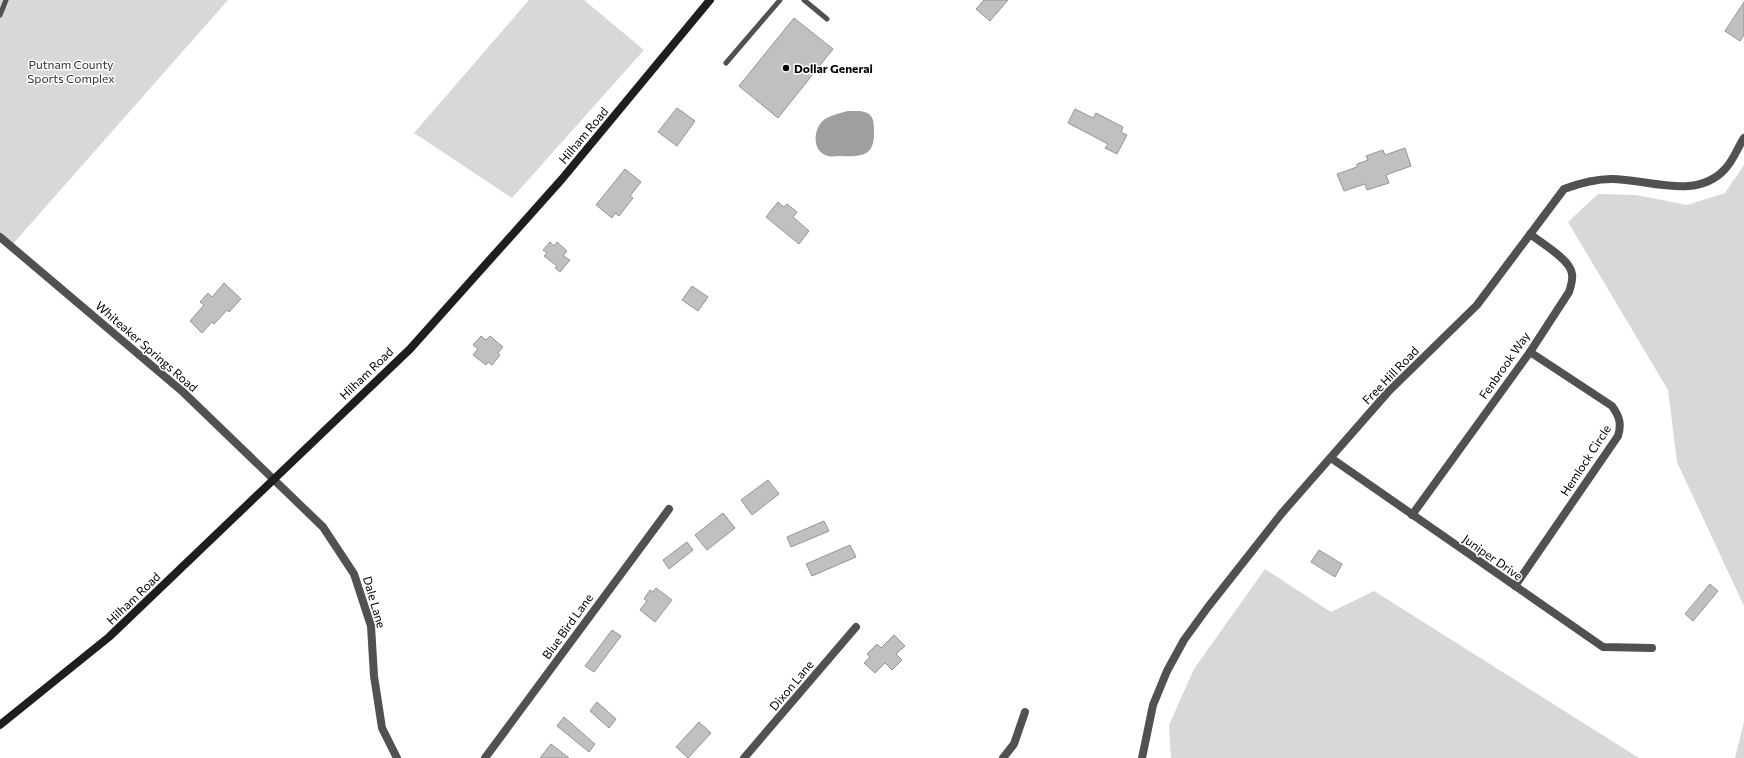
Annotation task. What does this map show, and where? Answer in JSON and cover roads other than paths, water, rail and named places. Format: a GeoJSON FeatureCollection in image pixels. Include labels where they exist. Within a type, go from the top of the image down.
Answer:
{"type":"FeatureCollection","features":[{"type":"Feature","properties":{"kind":"main road","name":"Hilham Road"},"geometry":{"type":"LineString","coordinates":[[0,725],[109,637],[410,348],[562,179],[710,0]]}},
{"type":"Feature","properties":{"kind":"street","name":"Free Hill Road"},"geometry":{"type":"LineString","coordinates":[[1142,758],[1153,705],[1167,671],[1184,640],[1282,513],[1388,392],[1477,305],[1564,189],[1586,181],[1612,179],[1671,186],[1694,186],[1709,181],[1725,169],[1744,138]]}},
{"type":"Feature","properties":{"kind":"street","name":"Fenbrook Way"},"geometry":{"type":"LineString","coordinates":[[1412,515],[1530,352],[1569,292],[1572,273],[1567,262],[1530,234]]}},
{"type":"Feature","properties":{"kind":"street","name":"Whiteaker Springs Road"},"geometry":{"type":"LineString","coordinates":[[0,237],[183,392],[272,479]]}},
{"type":"Feature","properties":{"kind":"street","name":"Hemlock Circle"},"geometry":{"type":"LineString","coordinates":[[1515,586],[1618,436],[1621,427],[1619,416],[1612,406],[1530,352]]}},
{"type":"Feature","properties":{"kind":"street","name":"Juniper Drive"},"geometry":{"type":"LineString","coordinates":[[1331,458],[1603,647],[1652,648]]}},
{"type":"Feature","properties":{"kind":"street","name":"Dale Lane"},"geometry":{"type":"LineString","coordinates":[[272,479],[323,526],[354,574],[372,626],[374,676],[382,728],[397,758]]}},
{"type":"Feature","properties":{"kind":"street","name":"Blue Bird Lane"},"geometry":{"type":"LineString","coordinates":[[485,758],[669,509]]}},
{"type":"Feature","properties":{"kind":"street","name":"Dixon Lane"},"geometry":{"type":"LineString","coordinates":[[744,758],[856,627]]}},
{"type":"Feature","properties":{"kind":"street"},"geometry":{"type":"LineString","coordinates":[[1003,758],[1014,744],[1025,712]]}},
{"type":"Feature","properties":{"kind":"lane"},"geometry":{"type":"LineString","coordinates":[[0,15],[6,0]]}},
{"type":"Feature","properties":{"kind":"lane"},"geometry":{"type":"LineString","coordinates":[[726,63],[780,0]]}},
{"type":"Feature","properties":{"kind":"lane"},"geometry":{"type":"LineString","coordinates":[[804,0],[827,19]]}},
{"type":"Feature","properties":{"kind":"place","name":"Dollar General"},"geometry":{"type":"Point","coordinates":[786,68]}},
{"type":"Feature","properties":{"kind":"park label","name":"Putnam County Sports Complex"},"geometry":{"type":"Point","coordinates":[71,71]}}]}
